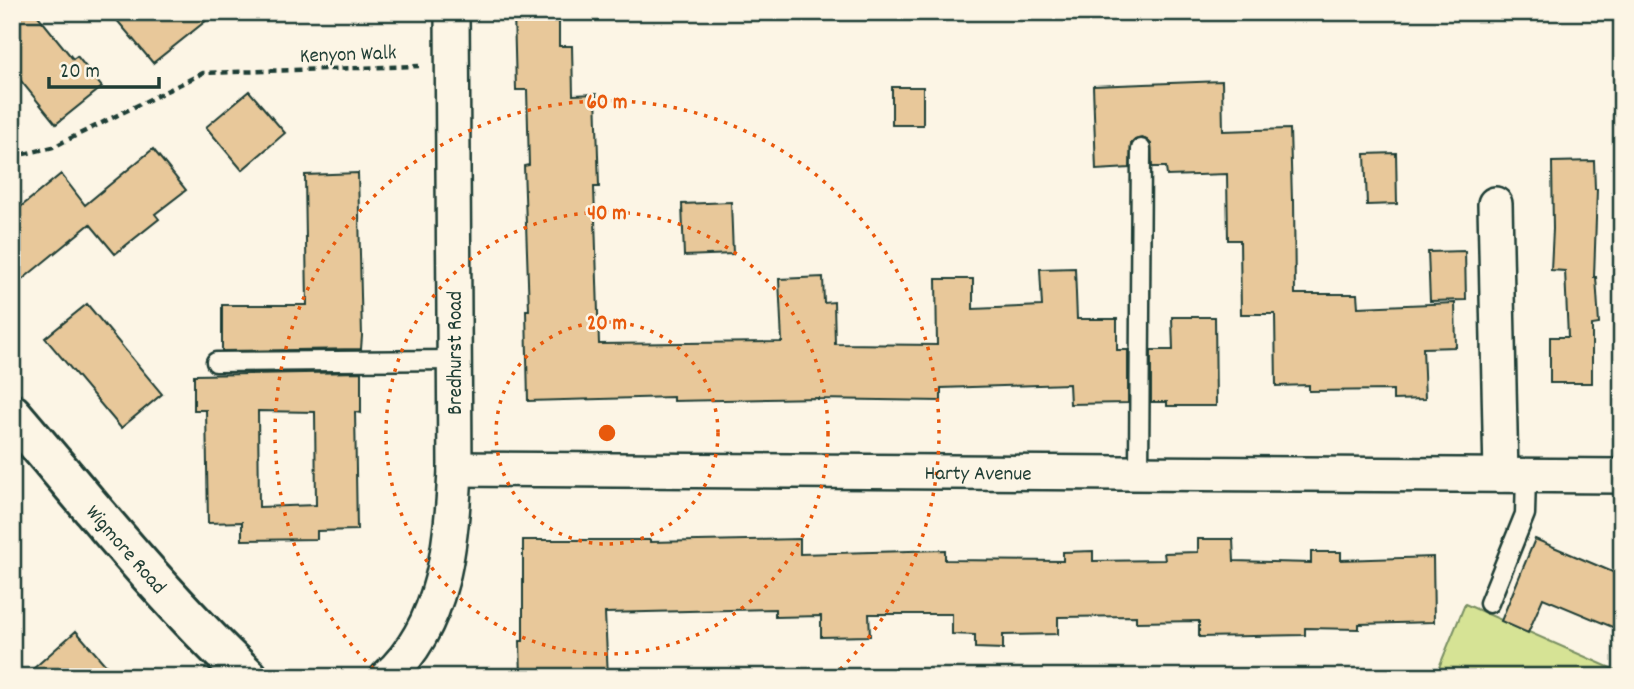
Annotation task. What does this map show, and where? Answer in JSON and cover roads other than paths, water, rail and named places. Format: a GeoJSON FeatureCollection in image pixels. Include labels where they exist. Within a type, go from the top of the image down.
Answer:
{"type":"FeatureCollection","features":[{"type":"Feature","properties":{"kind":"street","name":"Bredhurst Road"},"geometry":{"type":"LineString","coordinates":[[387,677],[422,634],[443,581],[453,518],[455,360],[452,12]]}},
{"type":"Feature","properties":{"kind":"street"},"geometry":{"type":"LineString","coordinates":[[1495,204],[1513,475]]}},
{"type":"Feature","properties":{"kind":"street","name":"Wigmore Road"},"geometry":{"type":"LineString","coordinates":[[12,414],[129,553],[208,639],[248,677]]}},
{"type":"Feature","properties":{"kind":"street","name":"Harty Avenue"},"geometry":{"type":"LineString","coordinates":[[455,468],[1622,476]]}},
{"type":"Feature","properties":{"kind":"lane"},"geometry":{"type":"LineString","coordinates":[[1139,473],[1141,149]]}},
{"type":"Feature","properties":{"kind":"lane"},"geometry":{"type":"LineString","coordinates":[[216,362],[455,360]]}},
{"type":"Feature","properties":{"kind":"lane"},"geometry":{"type":"LineString","coordinates":[[1489,603],[1525,514],[1513,475]]}}]}
